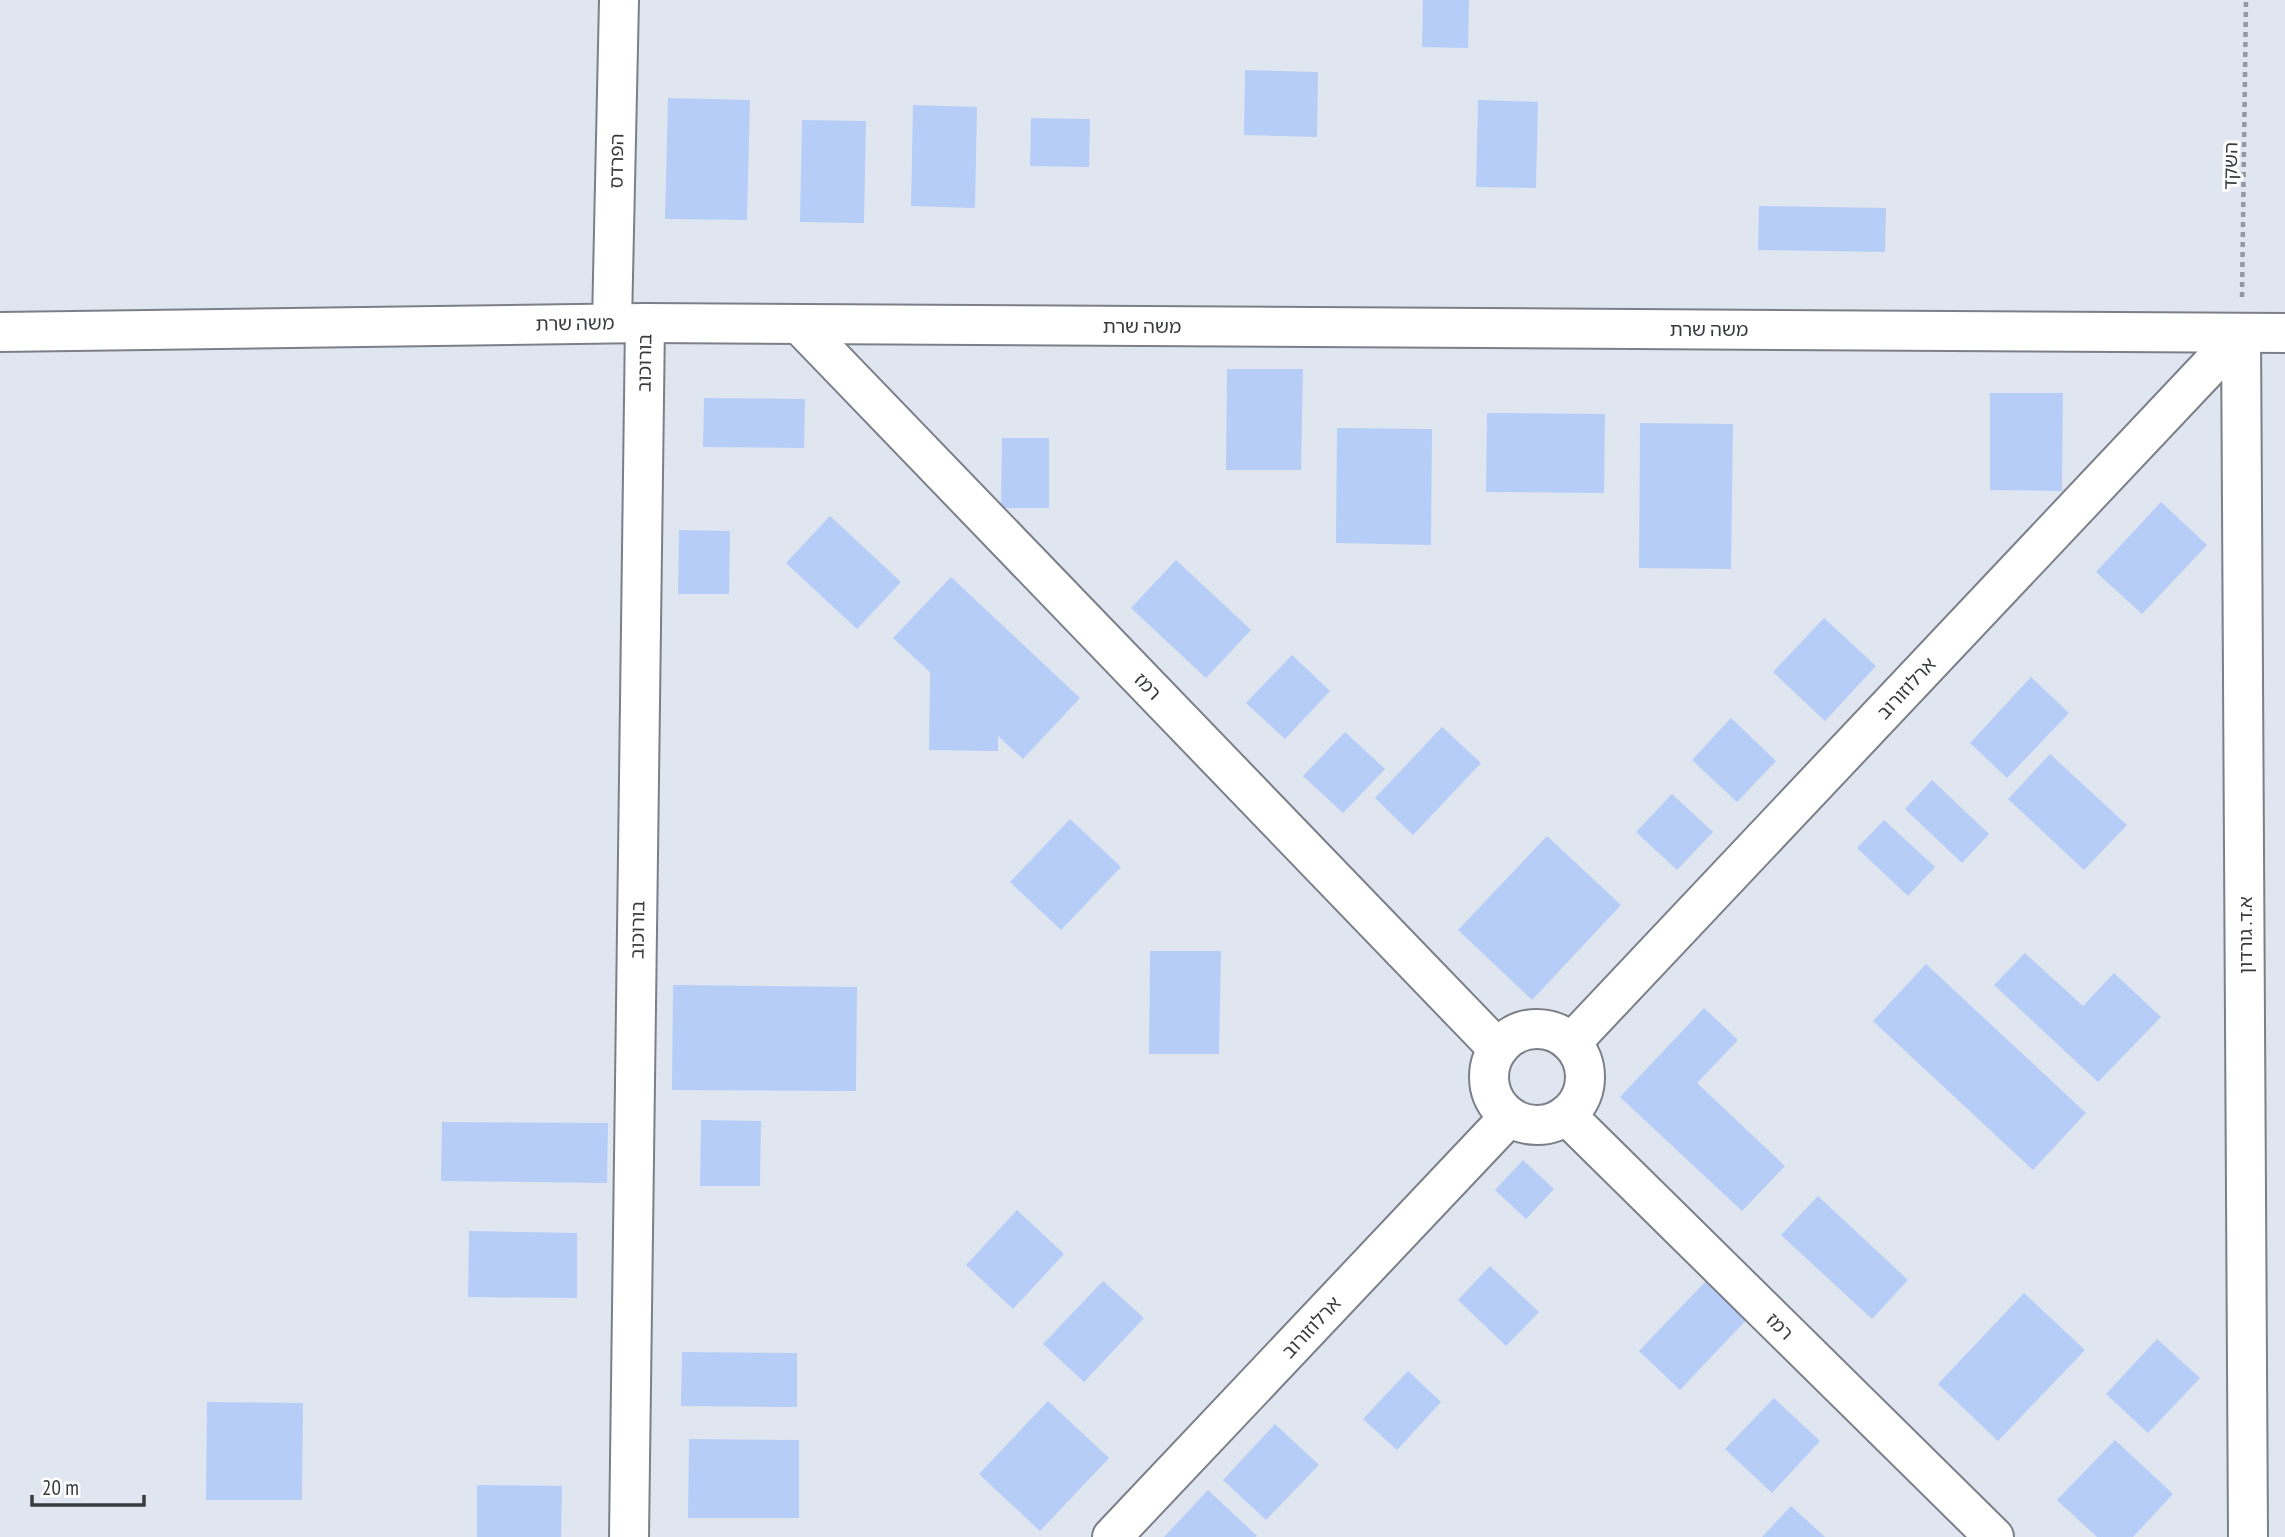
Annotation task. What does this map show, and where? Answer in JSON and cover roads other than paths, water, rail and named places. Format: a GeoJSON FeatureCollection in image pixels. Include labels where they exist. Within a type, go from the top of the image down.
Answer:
{"type":"FeatureCollection","features":[{"type":"Feature","properties":{"kind":"street","name":"הפרדס"},"geometry":{"type":"LineString","coordinates":[[619,0],[628,323]]}},
{"type":"Feature","properties":{"kind":"street","name":"משה שרת"},"geometry":{"type":"LineString","coordinates":[[0,332],[628,323],[2285,333]]}},
{"type":"Feature","properties":{"kind":"street","name":"בורוכוב"},"geometry":{"type":"LineString","coordinates":[[628,323],[629,1537]]}},
{"type":"Feature","properties":{"kind":"street","name":"רמז"},"geometry":{"type":"LineString","coordinates":[[799,324],[1498,1049]]}},
{"type":"Feature","properties":{"kind":"street","name":"ארלוזורוב"},"geometry":{"type":"LineString","coordinates":[[1571,1043],[2241,333]]}},
{"type":"Feature","properties":{"kind":"street","name":"א.ד. גורדון"},"geometry":{"type":"LineString","coordinates":[[2241,333],[2248,1537]]}},
{"type":"Feature","properties":{"kind":"street"},"geometry":{"type":"LineString","coordinates":[[1542,1029],[1558,1034],[1571,1043],[1581,1057],[1585,1073],[1584,1089],[1577,1104],[1553,1123],[1522,1123],[1509,1117],[1498,1106],[1491,1092],[1491,1062],[1498,1049],[1510,1038],[1525,1031],[1542,1029]]}},
{"type":"Feature","properties":{"kind":"street","name":"רמז"},"geometry":{"type":"LineString","coordinates":[[1566,1115],[1994,1537]]}},
{"type":"Feature","properties":{"kind":"street","name":"ארלוזורוב"},"geometry":{"type":"LineString","coordinates":[[1112,1537],[1509,1117]]}}]}
